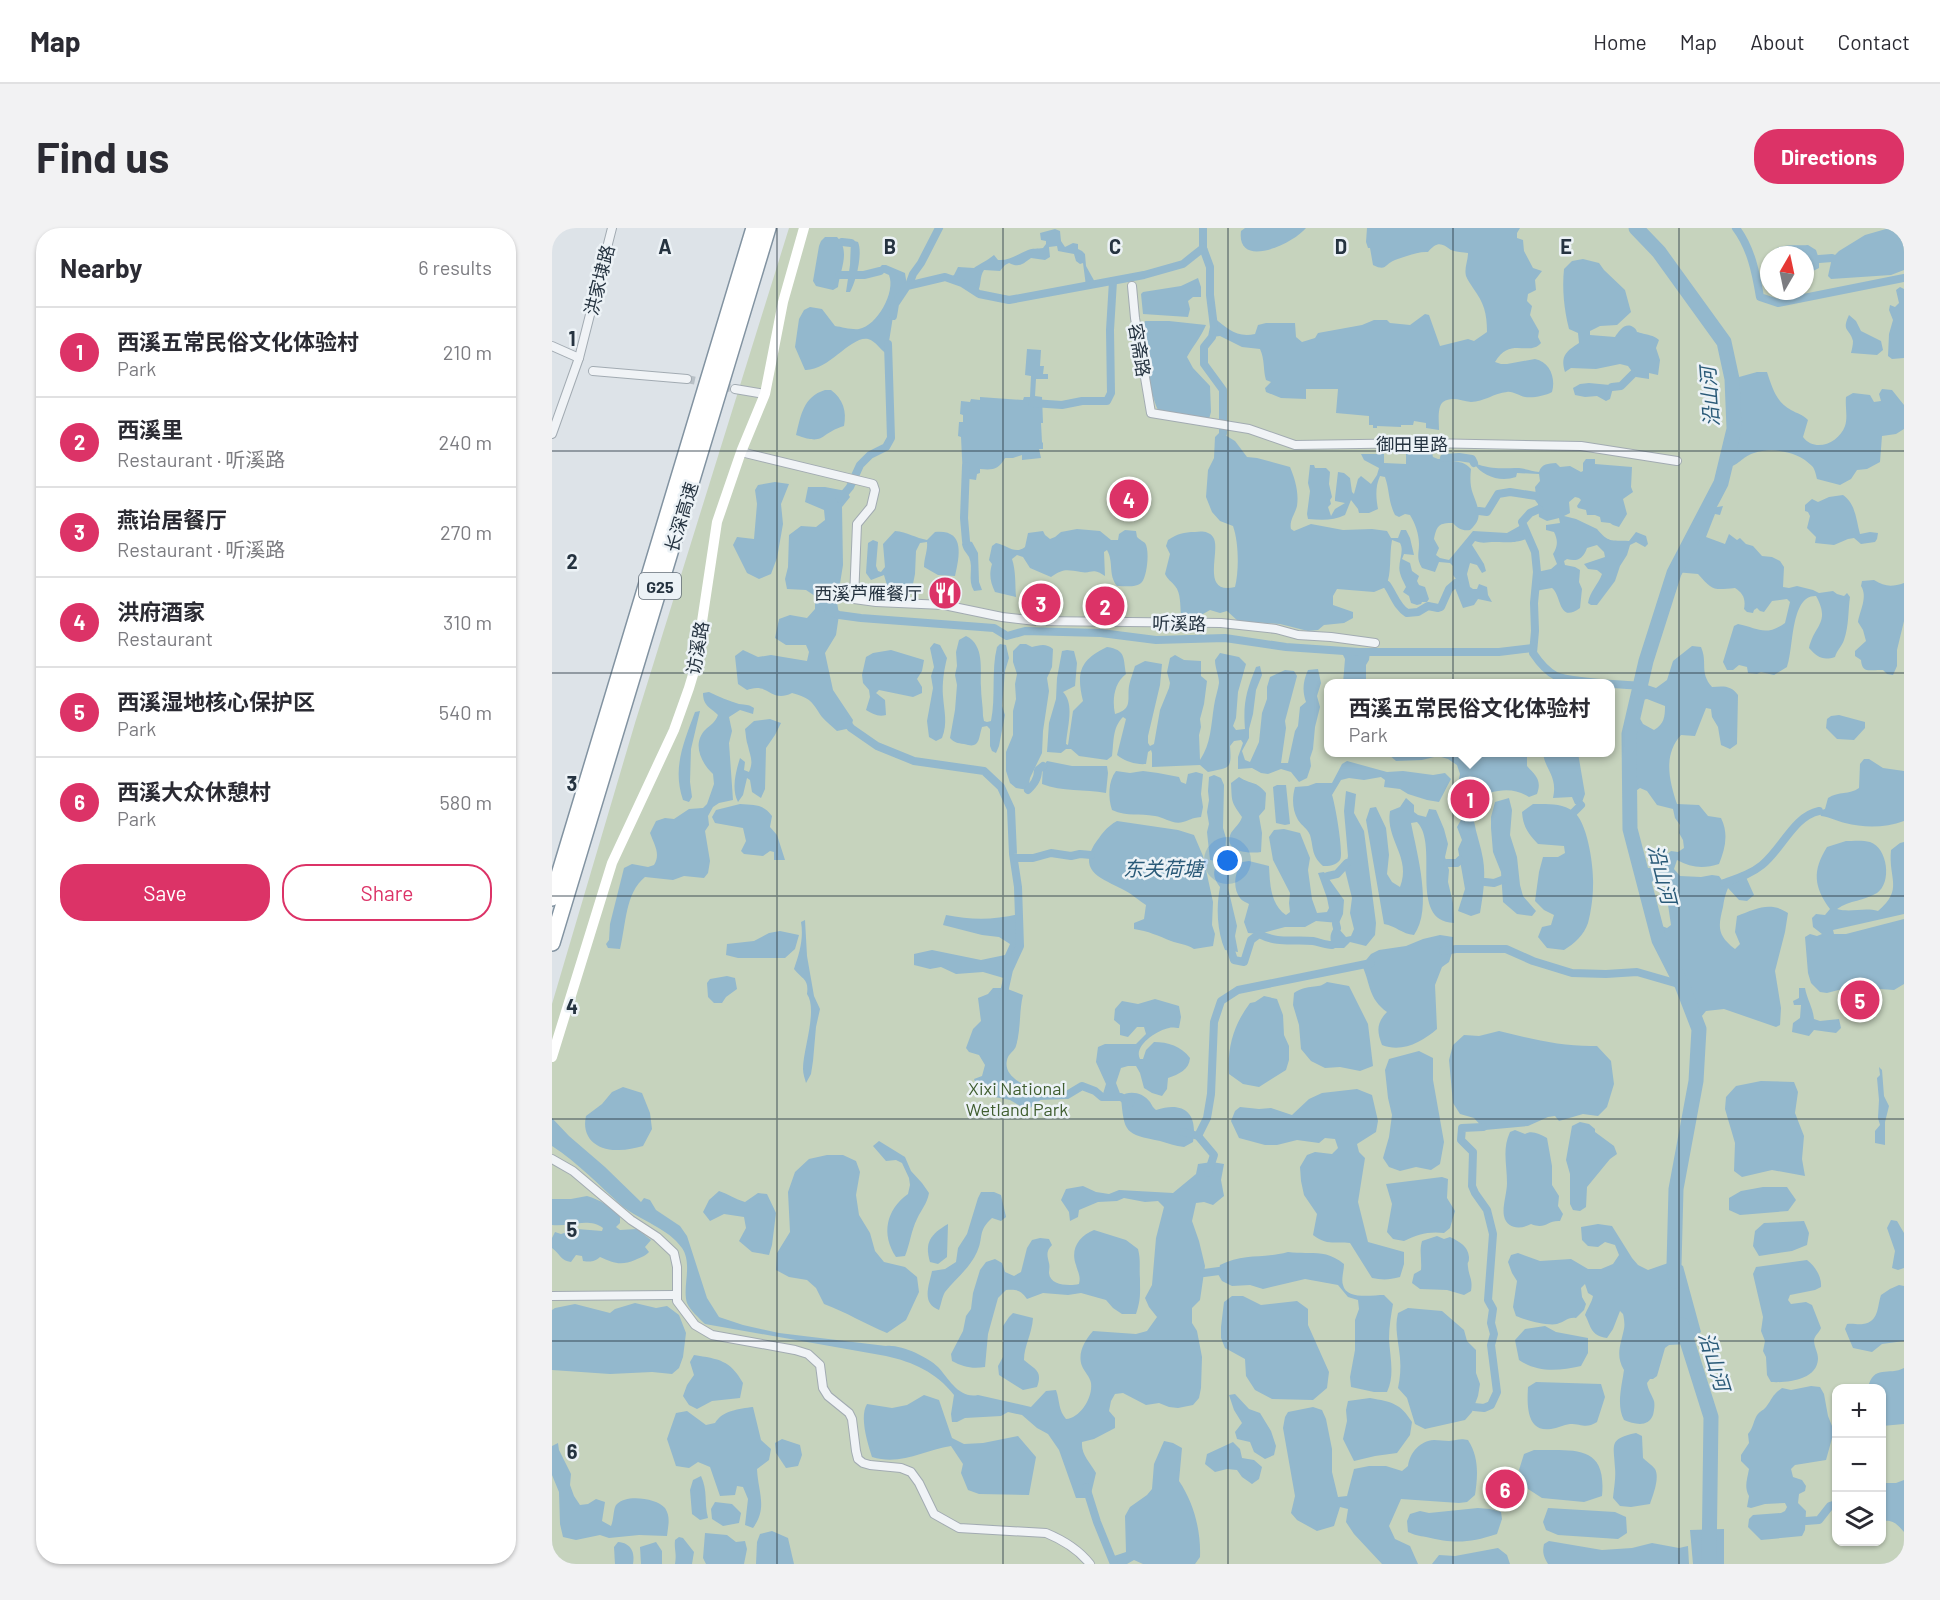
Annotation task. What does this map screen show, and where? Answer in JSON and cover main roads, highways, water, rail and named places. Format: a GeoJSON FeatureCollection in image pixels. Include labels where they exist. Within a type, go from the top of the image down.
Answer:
{"type":"FeatureCollection","features":[{"type":"Feature","properties":{"kind":"highway","name":"长深高速"},"geometry":{"type":"LineString","coordinates":[[552,898],[754,228]]}},
{"type":"Feature","properties":{"kind":"highway","name":"长深高速"},"geometry":{"type":"LineString","coordinates":[[552,943],[768,228]]}},
{"type":"Feature","properties":{"kind":"water"},"geometry":{"type":"Polygon","coordinates":[[[1245,228],[1306,228],[1290,241],[1267,250],[1256,251],[1247,249],[1242,243],[1241,231],[1245,228]]]}},
{"type":"Feature","properties":{"kind":"water"},"geometry":{"type":"Polygon","coordinates":[[[1367,228],[1520,228],[1517,238],[1523,240],[1524,251],[1533,268],[1542,271],[1535,280],[1536,290],[1528,294],[1527,301],[1532,306],[1530,315],[1539,331],[1538,337],[1541,343],[1536,347],[1507,350],[1495,362],[1507,364],[1535,359],[1545,363],[1551,371],[1552,392],[1542,396],[1528,397],[1507,392],[1471,402],[1446,400],[1440,407],[1439,430],[1426,428],[1426,423],[1414,421],[1413,425],[1373,428],[1373,425],[1369,425],[1369,416],[1336,413],[1338,389],[1306,389],[1306,399],[1281,398],[1266,392],[1265,388],[1271,382],[1266,380],[1260,349],[1242,347],[1220,336],[1212,337],[1213,317],[1232,331],[1242,335],[1255,334],[1258,325],[1266,323],[1295,323],[1296,337],[1302,342],[1315,338],[1318,333],[1362,325],[1374,320],[1410,325],[1425,314],[1429,315],[1440,346],[1468,339],[1474,341],[1487,332],[1482,304],[1466,276],[1468,253],[1453,251],[1440,244],[1428,252],[1412,254],[1395,260],[1383,268],[1378,267],[1373,265],[1370,248],[1366,242],[1367,228]]]}},
{"type":"Feature","properties":{"kind":"water"},"geometry":{"type":"Polygon","coordinates":[[[1904,228],[1904,270],[1891,275],[1831,279],[1828,276],[1832,258],[1839,251],[1865,235],[1886,229],[1904,228]]]}},
{"type":"Feature","properties":{"kind":"water"},"geometry":{"type":"Polygon","coordinates":[[[1055,229],[1060,231],[1061,241],[1065,247],[1073,243],[1078,244],[1078,249],[1085,254],[1086,266],[1096,284],[1086,286],[1083,263],[1076,261],[1074,254],[1058,251],[1057,246],[1049,247],[1050,257],[1045,260],[1031,258],[1023,264],[1009,263],[1000,271],[984,270],[977,293],[949,278],[954,275],[958,267],[974,268],[994,255],[998,260],[1002,260],[1030,249],[1043,248],[1046,241],[1041,240],[1040,233],[1055,229]]]}},
{"type":"Feature","properties":{"kind":"water"},"geometry":{"type":"Polygon","coordinates":[[[825,237],[837,237],[844,254],[838,287],[833,290],[816,286],[813,281],[819,246],[825,237]]]}},
{"type":"Feature","properties":{"kind":"water"},"geometry":{"type":"Polygon","coordinates":[[[851,240],[858,242],[859,260],[850,292],[846,292],[850,265],[851,240]]]}},
{"type":"Feature","properties":{"kind":"water"},"geometry":{"type":"Polygon","coordinates":[[[1814,249],[1819,259],[1819,268],[1814,270],[1814,249]]]}},
{"type":"Feature","properties":{"kind":"water"},"geometry":{"type":"Polygon","coordinates":[[[1583,259],[1599,263],[1625,290],[1631,312],[1617,325],[1600,326],[1590,331],[1590,335],[1615,337],[1622,328],[1630,326],[1637,332],[1655,337],[1659,340],[1656,348],[1660,360],[1658,375],[1649,373],[1649,379],[1636,377],[1628,366],[1620,364],[1596,369],[1571,368],[1565,372],[1564,357],[1579,343],[1578,333],[1569,329],[1567,322],[1563,292],[1564,269],[1572,261],[1583,259]]]}},
{"type":"Feature","properties":{"kind":"water"},"geometry":{"type":"Polygon","coordinates":[[[882,265],[905,273],[907,286],[895,304],[887,354],[871,340],[861,340],[822,365],[805,370],[795,347],[799,319],[804,310],[810,307],[822,309],[835,326],[850,329],[866,327],[878,315],[890,290],[889,275],[880,271],[879,268],[882,265]]]}},
{"type":"Feature","properties":{"kind":"water"},"geometry":{"type":"Polygon","coordinates":[[[1198,278],[1201,297],[1193,297],[1188,301],[1190,309],[1188,317],[1143,314],[1141,294],[1143,292],[1181,286],[1198,278]]]}},
{"type":"Feature","properties":{"kind":"water"},"geometry":{"type":"Polygon","coordinates":[[[1900,287],[1904,289],[1904,358],[1892,359],[1888,356],[1889,334],[1893,320],[1889,310],[1890,305],[1895,307],[1899,303],[1896,290],[1900,287]]]}},
{"type":"Feature","properties":{"kind":"water"},"geometry":{"type":"Polygon","coordinates":[[[1849,315],[1856,321],[1861,331],[1881,341],[1883,350],[1877,355],[1851,353],[1853,341],[1846,327],[1849,315]]]}},
{"type":"Feature","properties":{"kind":"water"},"geometry":{"type":"Polygon","coordinates":[[[1145,321],[1206,325],[1187,357],[1193,368],[1210,386],[1209,419],[1158,410],[1146,366],[1143,340],[1145,321]]]}},
{"type":"Feature","properties":{"kind":"water"},"geometry":{"type":"Polygon","coordinates":[[[1027,349],[1041,350],[1040,366],[1044,366],[1043,374],[1048,374],[1048,379],[1036,379],[1035,396],[1042,397],[1043,449],[1039,449],[1041,458],[1022,460],[1022,455],[1005,458],[995,468],[980,469],[976,480],[963,478],[961,437],[958,436],[959,422],[963,422],[963,415],[960,414],[961,401],[980,400],[980,397],[1023,400],[1024,397],[1030,397],[1031,376],[1025,375],[1027,349]]]}},
{"type":"Feature","properties":{"kind":"water"},"geometry":{"type":"Polygon","coordinates":[[[1757,372],[1767,372],[1775,394],[1782,403],[1808,420],[1803,437],[1808,442],[1826,444],[1838,437],[1845,426],[1846,397],[1853,393],[1870,395],[1874,402],[1881,401],[1879,394],[1882,389],[1892,390],[1904,405],[1904,429],[1896,434],[1882,436],[1880,462],[1867,469],[1857,470],[1851,479],[1840,485],[1817,479],[1813,467],[1806,461],[1784,452],[1761,451],[1724,468],[1734,429],[1732,379],[1757,372]]]}},
{"type":"Feature","properties":{"kind":"water"},"geometry":{"type":"Polygon","coordinates":[[[1589,383],[1610,385],[1613,388],[1610,399],[1606,401],[1597,396],[1575,395],[1573,388],[1589,383]]]}},
{"type":"Feature","properties":{"kind":"water"},"geometry":{"type":"Polygon","coordinates":[[[825,390],[831,390],[841,401],[845,415],[844,426],[818,439],[796,435],[807,402],[825,390]]]}},
{"type":"Feature","properties":{"kind":"water"},"geometry":{"type":"Polygon","coordinates":[[[1220,432],[1235,441],[1247,457],[1290,467],[1297,496],[1297,506],[1291,523],[1291,529],[1294,531],[1311,524],[1343,530],[1387,531],[1391,538],[1398,538],[1401,530],[1406,530],[1414,555],[1404,554],[1402,559],[1410,563],[1412,571],[1419,576],[1417,581],[1419,585],[1425,587],[1429,599],[1427,602],[1417,605],[1411,603],[1409,596],[1403,592],[1406,587],[1399,569],[1401,546],[1400,543],[1392,540],[1386,587],[1374,592],[1337,589],[1333,596],[1333,605],[1353,612],[1353,618],[1344,623],[1324,625],[1318,630],[1308,631],[1280,624],[1238,621],[1227,611],[1220,613],[1210,610],[1196,618],[1186,619],[1181,615],[1178,592],[1165,574],[1170,554],[1166,546],[1168,540],[1174,536],[1200,532],[1211,535],[1215,543],[1215,578],[1224,588],[1235,587],[1238,557],[1233,526],[1220,521],[1212,512],[1206,497],[1208,470],[1214,458],[1215,437],[1220,432]]]}},
{"type":"Feature","properties":{"kind":"water"},"geometry":{"type":"Polygon","coordinates":[[[1423,451],[1432,453],[1433,457],[1438,459],[1449,458],[1471,469],[1471,488],[1478,508],[1477,521],[1470,530],[1461,529],[1453,523],[1442,524],[1438,528],[1434,539],[1439,548],[1436,555],[1440,558],[1449,560],[1473,531],[1507,533],[1523,524],[1529,538],[1512,542],[1475,541],[1472,545],[1486,571],[1482,573],[1477,565],[1470,563],[1467,574],[1470,587],[1477,589],[1479,584],[1487,587],[1492,602],[1478,599],[1474,605],[1463,608],[1455,588],[1456,579],[1450,563],[1439,562],[1435,572],[1422,568],[1418,559],[1419,540],[1415,525],[1410,515],[1405,514],[1399,517],[1395,515],[1385,477],[1380,476],[1377,484],[1378,509],[1369,513],[1359,513],[1351,500],[1345,515],[1322,520],[1308,519],[1310,465],[1314,465],[1315,468],[1326,468],[1330,472],[1329,484],[1332,497],[1328,507],[1331,516],[1335,509],[1345,503],[1335,501],[1338,472],[1350,478],[1354,494],[1361,476],[1371,484],[1377,475],[1379,468],[1364,460],[1361,454],[1384,454],[1384,463],[1406,464],[1406,453],[1423,451]]]}},
{"type":"Feature","properties":{"kind":"water"},"geometry":{"type":"Polygon","coordinates":[[[1586,459],[1595,459],[1595,464],[1632,467],[1633,492],[1623,499],[1627,514],[1619,527],[1601,522],[1600,517],[1587,515],[1586,510],[1578,508],[1581,500],[1575,497],[1569,502],[1570,513],[1564,516],[1597,529],[1610,540],[1629,541],[1636,532],[1646,536],[1648,544],[1645,547],[1636,542],[1630,545],[1615,581],[1597,605],[1588,603],[1602,574],[1597,570],[1588,569],[1584,564],[1605,557],[1604,552],[1597,545],[1587,548],[1579,559],[1564,561],[1565,565],[1580,570],[1579,582],[1582,589],[1580,608],[1568,613],[1564,611],[1552,588],[1535,591],[1537,572],[1551,569],[1557,564],[1553,554],[1557,546],[1556,538],[1554,532],[1546,530],[1546,525],[1560,523],[1559,518],[1547,521],[1539,517],[1535,487],[1540,481],[1539,474],[1517,473],[1516,477],[1504,479],[1492,477],[1482,472],[1474,463],[1491,468],[1519,468],[1539,472],[1544,465],[1556,463],[1560,467],[1570,466],[1581,472],[1586,459]]]}},
{"type":"Feature","properties":{"kind":"water"},"geometry":{"type":"Polygon","coordinates":[[[775,482],[789,484],[781,504],[783,524],[777,558],[771,574],[759,579],[747,573],[733,545],[737,537],[754,539],[757,504],[755,490],[758,485],[775,482]]]}},
{"type":"Feature","properties":{"kind":"water"},"geometry":{"type":"Polygon","coordinates":[[[808,487],[846,491],[850,497],[842,507],[843,565],[837,602],[839,615],[836,635],[825,653],[833,690],[853,720],[851,728],[837,731],[804,697],[792,693],[781,696],[757,688],[747,690],[738,684],[735,656],[743,650],[758,657],[771,655],[807,661],[809,652],[806,645],[786,645],[775,638],[779,619],[790,615],[807,618],[815,609],[815,596],[806,590],[787,589],[785,579],[788,567],[789,535],[801,526],[816,527],[825,520],[824,510],[805,502],[808,487]]]}},
{"type":"Feature","properties":{"kind":"water"},"geometry":{"type":"Polygon","coordinates":[[[1843,495],[1851,503],[1860,534],[1878,533],[1875,542],[1861,544],[1854,538],[1834,545],[1815,543],[1816,537],[1807,528],[1810,516],[1805,511],[1805,505],[1812,499],[1818,502],[1829,497],[1843,495]]]}},
{"type":"Feature","properties":{"kind":"water"},"geometry":{"type":"Polygon","coordinates":[[[1723,506],[1720,515],[1715,514],[1706,537],[1725,544],[1729,534],[1753,546],[1762,556],[1780,561],[1784,567],[1783,587],[1797,586],[1819,593],[1833,591],[1844,596],[1847,593],[1850,597],[1846,635],[1835,657],[1827,659],[1820,657],[1809,648],[1822,618],[1816,596],[1808,598],[1801,604],[1797,613],[1787,667],[1774,675],[1761,672],[1748,673],[1747,667],[1739,665],[1733,670],[1727,670],[1723,662],[1734,626],[1738,624],[1767,631],[1772,630],[1785,623],[1790,602],[1787,599],[1772,601],[1764,612],[1757,608],[1753,613],[1747,612],[1744,609],[1743,597],[1735,588],[1714,588],[1698,574],[1675,572],[1707,509],[1723,506]]]}},
{"type":"Feature","properties":{"kind":"water"},"geometry":{"type":"Polygon","coordinates":[[[1077,529],[1100,531],[1111,540],[1118,540],[1119,534],[1125,530],[1136,531],[1137,537],[1147,546],[1148,557],[1142,582],[1134,586],[1117,586],[1114,582],[1107,550],[1104,552],[1105,576],[1095,571],[1066,570],[1051,577],[1030,568],[1023,557],[1017,555],[1012,559],[1016,597],[995,592],[990,578],[992,564],[989,560],[992,546],[996,543],[1018,550],[1025,547],[1028,533],[1043,531],[1050,539],[1061,532],[1077,529]]]}},
{"type":"Feature","properties":{"kind":"water"},"geometry":{"type":"Polygon","coordinates":[[[895,531],[927,540],[935,532],[945,532],[951,535],[956,539],[959,552],[955,576],[938,575],[924,567],[927,542],[920,543],[916,551],[911,594],[906,598],[896,598],[889,592],[884,575],[871,580],[866,573],[868,543],[873,540],[878,542],[876,566],[881,572],[885,567],[883,544],[895,531]]]}},
{"type":"Feature","properties":{"kind":"water"},"geometry":{"type":"Polygon","coordinates":[[[964,540],[972,542],[978,553],[979,582],[982,590],[974,591],[972,587],[971,565],[962,546],[964,540]]]}},
{"type":"Feature","properties":{"kind":"water"},"geometry":{"type":"Polygon","coordinates":[[[1874,580],[1889,586],[1904,583],[1904,621],[1897,650],[1897,666],[1893,675],[1883,670],[1863,668],[1861,660],[1855,656],[1855,651],[1866,641],[1858,622],[1864,599],[1862,581],[1874,580]]]}},
{"type":"Feature","properties":{"kind":"water"},"geometry":{"type":"Polygon","coordinates":[[[966,636],[972,640],[979,652],[983,716],[984,721],[987,722],[991,721],[997,647],[1000,644],[1006,645],[1009,658],[1005,671],[1002,706],[1005,715],[996,753],[990,746],[990,729],[987,726],[982,727],[978,742],[973,745],[956,742],[950,738],[957,685],[956,652],[959,640],[966,636]]]}},
{"type":"Feature","properties":{"kind":"water"},"geometry":{"type":"Polygon","coordinates":[[[934,643],[940,645],[947,658],[943,686],[945,727],[942,738],[936,741],[929,737],[927,721],[933,688],[931,676],[934,667],[930,648],[934,643]]]}},
{"type":"Feature","properties":{"kind":"water"},"geometry":{"type":"Polygon","coordinates":[[[1020,644],[1032,647],[1045,645],[1053,649],[1052,667],[1047,678],[1049,691],[1042,753],[1030,778],[1028,790],[1016,788],[1010,783],[1006,771],[1006,752],[1013,735],[1013,711],[1016,699],[1017,674],[1013,662],[1013,651],[1020,644]]]}},
{"type":"Feature","properties":{"kind":"water"},"geometry":{"type":"Polygon","coordinates":[[[1692,646],[1701,647],[1706,677],[1712,687],[1730,688],[1738,695],[1737,744],[1730,749],[1721,745],[1718,727],[1712,717],[1711,709],[1706,708],[1695,736],[1681,735],[1675,743],[1669,768],[1677,804],[1699,805],[1708,816],[1721,818],[1725,836],[1719,864],[1698,867],[1677,860],[1674,869],[1680,876],[1719,876],[1724,883],[1745,875],[1754,895],[1747,901],[1739,900],[1728,888],[1720,920],[1722,935],[1735,949],[1740,944],[1735,932],[1737,916],[1769,907],[1775,907],[1788,913],[1775,971],[1781,1008],[1780,1025],[1776,1027],[1724,1009],[1706,1011],[1697,1022],[1682,985],[1659,940],[1654,923],[1667,928],[1671,925],[1667,898],[1669,888],[1658,881],[1651,882],[1646,893],[1644,868],[1655,868],[1671,851],[1678,852],[1684,848],[1679,833],[1680,825],[1673,809],[1657,805],[1647,791],[1640,788],[1630,795],[1629,734],[1634,712],[1643,724],[1654,730],[1662,723],[1664,717],[1665,706],[1647,699],[1637,701],[1642,680],[1647,685],[1656,688],[1667,680],[1673,661],[1692,646]]]}},
{"type":"Feature","properties":{"kind":"water"},"geometry":{"type":"Polygon","coordinates":[[[1107,647],[1121,652],[1126,674],[1119,682],[1115,692],[1115,714],[1127,707],[1129,686],[1135,666],[1145,661],[1162,664],[1160,685],[1148,736],[1150,746],[1154,744],[1160,710],[1169,688],[1167,672],[1170,658],[1175,655],[1184,660],[1201,661],[1201,676],[1207,681],[1200,719],[1200,760],[1210,734],[1219,683],[1215,660],[1220,653],[1239,657],[1246,664],[1238,692],[1236,718],[1233,726],[1236,730],[1245,729],[1244,712],[1248,691],[1256,667],[1260,666],[1262,675],[1256,690],[1249,738],[1242,751],[1245,760],[1250,762],[1259,742],[1262,713],[1267,699],[1270,677],[1285,670],[1294,671],[1297,676],[1285,721],[1281,763],[1288,763],[1298,726],[1300,707],[1306,702],[1305,678],[1308,670],[1318,669],[1321,683],[1317,696],[1320,707],[1307,778],[1299,782],[1291,772],[1281,769],[1268,774],[1252,768],[1238,769],[1238,757],[1243,743],[1241,740],[1234,741],[1230,746],[1228,766],[1208,772],[1200,765],[1152,767],[1151,750],[1148,752],[1146,764],[1130,762],[1117,755],[1126,719],[1123,717],[1115,730],[1112,756],[1107,760],[1079,756],[1071,749],[1066,749],[1061,753],[1047,752],[1049,723],[1056,699],[1062,651],[1074,651],[1077,663],[1075,686],[1063,692],[1069,703],[1066,744],[1068,745],[1073,711],[1083,701],[1080,682],[1082,668],[1091,657],[1107,647]]]}},
{"type":"Feature","properties":{"kind":"water"},"geometry":{"type":"Polygon","coordinates":[[[891,650],[924,660],[922,671],[917,679],[922,687],[922,693],[913,697],[879,690],[876,693],[885,700],[886,715],[873,714],[866,710],[870,697],[862,675],[866,657],[873,653],[891,650]]]}},
{"type":"Feature","properties":{"kind":"water"},"geometry":{"type":"Polygon","coordinates":[[[1341,651],[1370,652],[1366,665],[1366,679],[1343,679],[1345,659],[1341,651]]]}},
{"type":"Feature","properties":{"kind":"water"},"geometry":{"type":"Polygon","coordinates":[[[709,692],[754,708],[753,714],[740,710],[729,717],[732,731],[729,743],[733,800],[719,803],[713,807],[708,816],[709,825],[705,831],[710,861],[708,873],[704,878],[684,876],[673,880],[645,877],[638,884],[630,900],[620,949],[608,948],[606,944],[609,940],[610,924],[624,868],[632,864],[648,867],[654,865],[656,861],[656,849],[650,833],[656,821],[665,818],[674,819],[689,809],[703,808],[707,804],[714,784],[713,774],[702,759],[699,741],[701,735],[718,715],[704,701],[703,693],[709,692]]]}},
{"type":"Feature","properties":{"kind":"water"},"geometry":{"type":"Polygon","coordinates":[[[700,711],[691,749],[692,797],[689,802],[683,800],[679,766],[683,745],[695,712],[700,711]]]}},
{"type":"Feature","properties":{"kind":"water"},"geometry":{"type":"Polygon","coordinates":[[[1839,715],[1865,722],[1865,728],[1854,740],[1837,739],[1826,728],[1827,719],[1839,715]]]}},
{"type":"Feature","properties":{"kind":"water"},"geometry":{"type":"Polygon","coordinates":[[[770,719],[781,723],[766,748],[765,789],[761,798],[752,792],[750,780],[747,778],[743,795],[738,802],[735,786],[740,758],[745,762],[744,770],[749,772],[751,765],[745,729],[754,721],[770,719]]]}},
{"type":"Feature","properties":{"kind":"water"},"geometry":{"type":"Polygon","coordinates":[[[1392,757],[1434,757],[1422,760],[1396,761],[1392,757]]]}},
{"type":"Feature","properties":{"kind":"water"},"geometry":{"type":"Polygon","coordinates":[[[1441,757],[1527,757],[1527,766],[1538,782],[1537,794],[1529,797],[1515,791],[1500,791],[1489,793],[1485,801],[1474,803],[1468,801],[1467,795],[1458,783],[1460,774],[1457,765],[1441,757]]]}},
{"type":"Feature","properties":{"kind":"water"},"geometry":{"type":"Polygon","coordinates":[[[1544,757],[1579,757],[1585,794],[1581,805],[1575,804],[1572,797],[1553,798],[1553,779],[1544,757]]]}},
{"type":"Feature","properties":{"kind":"water"},"geometry":{"type":"Polygon","coordinates":[[[1864,759],[1869,759],[1883,768],[1904,771],[1904,821],[1882,826],[1867,826],[1852,825],[1821,816],[1819,811],[1825,809],[1828,798],[1859,788],[1860,764],[1864,759]]]}},
{"type":"Feature","properties":{"kind":"water"},"geometry":{"type":"Polygon","coordinates":[[[1047,761],[1072,766],[1107,766],[1106,793],[1057,788],[1042,784],[1043,766],[1047,761]]]}},
{"type":"Feature","properties":{"kind":"water"},"geometry":{"type":"Polygon","coordinates":[[[1347,761],[1387,772],[1403,771],[1433,775],[1445,773],[1451,779],[1439,802],[1408,794],[1400,789],[1384,787],[1385,780],[1381,777],[1341,780],[1332,795],[1339,828],[1341,856],[1336,863],[1323,866],[1315,855],[1309,833],[1296,816],[1293,804],[1294,791],[1295,787],[1332,783],[1342,764],[1347,761]]]}},
{"type":"Feature","properties":{"kind":"water"},"geometry":{"type":"Polygon","coordinates":[[[1116,771],[1158,773],[1179,777],[1181,782],[1186,784],[1188,774],[1196,772],[1203,774],[1201,817],[1176,822],[1155,816],[1112,810],[1111,780],[1116,771]]]}},
{"type":"Feature","properties":{"kind":"water"},"geometry":{"type":"Polygon","coordinates":[[[1214,775],[1221,778],[1224,785],[1223,828],[1226,838],[1225,854],[1221,862],[1210,860],[1207,832],[1209,777],[1214,775]]]}},
{"type":"Feature","properties":{"kind":"water"},"geometry":{"type":"Polygon","coordinates":[[[1239,777],[1256,784],[1266,793],[1265,809],[1259,816],[1262,833],[1261,852],[1244,852],[1230,844],[1231,833],[1242,817],[1233,802],[1231,783],[1239,777]]]}},
{"type":"Feature","properties":{"kind":"water"},"geometry":{"type":"Polygon","coordinates":[[[1286,785],[1290,824],[1276,823],[1273,787],[1286,785]]]}},
{"type":"Feature","properties":{"kind":"water"},"geometry":{"type":"Polygon","coordinates":[[[1346,791],[1356,794],[1354,813],[1364,831],[1376,923],[1375,935],[1366,946],[1350,942],[1344,948],[1333,948],[1330,938],[1334,928],[1339,929],[1346,937],[1351,936],[1354,929],[1350,913],[1352,898],[1345,870],[1348,856],[1344,811],[1346,791]]]}},
{"type":"Feature","properties":{"kind":"water"},"geometry":{"type":"Polygon","coordinates":[[[1406,798],[1414,805],[1414,812],[1418,815],[1426,817],[1429,809],[1436,810],[1448,844],[1445,857],[1453,903],[1454,923],[1440,919],[1432,910],[1426,880],[1426,847],[1423,833],[1417,822],[1411,823],[1420,865],[1423,896],[1420,924],[1414,935],[1384,924],[1366,820],[1370,808],[1376,807],[1386,828],[1389,855],[1387,874],[1392,882],[1400,887],[1403,867],[1389,821],[1390,811],[1400,807],[1406,798]]]}},
{"type":"Feature","properties":{"kind":"water"},"geometry":{"type":"Polygon","coordinates":[[[1509,798],[1512,810],[1510,835],[1517,857],[1523,896],[1536,911],[1532,916],[1517,914],[1503,902],[1501,872],[1493,852],[1491,817],[1495,802],[1509,798]]]}},
{"type":"Feature","properties":{"kind":"water"},"geometry":{"type":"Polygon","coordinates":[[[740,804],[762,807],[769,812],[772,816],[770,827],[777,835],[785,860],[774,860],[774,852],[770,851],[763,856],[744,854],[741,851],[746,841],[743,828],[715,823],[712,817],[716,810],[740,804]]]}},
{"type":"Feature","properties":{"kind":"water"},"geometry":{"type":"Polygon","coordinates":[[[1533,804],[1559,805],[1573,811],[1583,825],[1589,846],[1593,878],[1589,919],[1581,935],[1564,950],[1547,948],[1538,937],[1542,927],[1551,925],[1554,915],[1544,910],[1535,901],[1543,857],[1558,857],[1565,853],[1564,846],[1538,844],[1529,833],[1522,812],[1533,804]]]}},
{"type":"Feature","properties":{"kind":"water"},"geometry":{"type":"Polygon","coordinates":[[[1462,818],[1474,821],[1484,866],[1480,913],[1471,916],[1458,911],[1465,889],[1458,849],[1462,840],[1457,827],[1462,818]]]}},
{"type":"Feature","properties":{"kind":"water","name":"东关荷塘"},"geometry":{"type":"Polygon","coordinates":[[[1117,821],[1178,830],[1194,835],[1203,856],[1213,902],[1212,925],[1215,934],[1213,946],[1194,949],[1134,929],[1134,923],[1144,919],[1146,905],[1095,874],[1089,862],[1094,845],[1101,835],[1117,821]]]}},
{"type":"Feature","properties":{"kind":"water"},"geometry":{"type":"Polygon","coordinates":[[[1284,829],[1300,833],[1310,858],[1308,870],[1312,899],[1317,913],[1327,912],[1329,908],[1318,873],[1324,872],[1344,900],[1343,914],[1339,923],[1316,921],[1305,927],[1285,927],[1259,934],[1248,933],[1244,922],[1249,904],[1240,898],[1235,884],[1242,862],[1249,861],[1269,866],[1274,899],[1286,915],[1290,912],[1290,893],[1273,860],[1269,837],[1274,830],[1284,829]]]}},
{"type":"Feature","properties":{"kind":"water"},"geometry":{"type":"Polygon","coordinates":[[[1846,841],[1867,841],[1881,851],[1886,866],[1885,882],[1877,893],[1837,909],[1878,911],[1891,896],[1893,890],[1891,850],[1904,842],[1904,914],[1833,930],[1834,934],[1846,934],[1904,919],[1904,984],[1894,990],[1880,989],[1866,992],[1846,988],[1827,993],[1820,992],[1811,983],[1805,937],[1810,934],[1817,936],[1822,934],[1813,927],[1812,918],[1816,914],[1825,915],[1830,909],[1818,886],[1817,871],[1827,847],[1846,841]]]}},
{"type":"Feature","properties":{"kind":"water"},"geometry":{"type":"Polygon","coordinates":[[[1216,866],[1223,866],[1229,876],[1228,888],[1237,926],[1235,936],[1238,952],[1225,950],[1220,935],[1218,903],[1220,887],[1214,872],[1216,866]]]}},
{"type":"Feature","properties":{"kind":"water"},"geometry":{"type":"Polygon","coordinates":[[[1019,914],[1020,946],[1007,979],[983,972],[956,974],[941,967],[930,969],[914,965],[914,954],[932,950],[981,960],[1005,955],[1010,944],[999,937],[943,925],[946,915],[982,919],[1019,914]]]}},
{"type":"Feature","properties":{"kind":"water"},"geometry":{"type":"Polygon","coordinates":[[[805,920],[807,956],[814,996],[820,1009],[811,1074],[806,1083],[803,1069],[811,1010],[806,982],[794,969],[801,940],[801,922],[805,920]]]}},
{"type":"Feature","properties":{"kind":"water"},"geometry":{"type":"Polygon","coordinates":[[[780,931],[799,935],[795,949],[785,958],[738,958],[726,955],[727,944],[754,941],[769,933],[780,931]]]}},
{"type":"Feature","properties":{"kind":"water"},"geometry":{"type":"Polygon","coordinates":[[[1440,935],[1453,937],[1453,950],[1449,962],[1442,967],[1435,985],[1437,1029],[1411,1045],[1397,1048],[1382,1045],[1378,1028],[1387,1012],[1376,1002],[1362,965],[1371,954],[1379,950],[1406,946],[1440,935]]]}},
{"type":"Feature","properties":{"kind":"water"},"geometry":{"type":"Polygon","coordinates":[[[727,976],[735,978],[737,989],[722,1003],[714,1003],[708,997],[707,983],[710,979],[727,976]]]}},
{"type":"Feature","properties":{"kind":"water"},"geometry":{"type":"Polygon","coordinates":[[[1327,982],[1349,986],[1368,1024],[1373,1066],[1360,1071],[1340,1067],[1325,1068],[1311,1061],[1301,1049],[1299,1025],[1293,1005],[1294,993],[1327,982]]]}},
{"type":"Feature","properties":{"kind":"water"},"geometry":{"type":"Polygon","coordinates":[[[993,988],[1005,988],[1023,995],[1018,1040],[1008,1057],[1007,1065],[1008,1071],[1019,1082],[1046,1096],[1030,1108],[995,1097],[978,1088],[974,1079],[982,1076],[985,1065],[979,1055],[969,1052],[966,1048],[973,1029],[981,1021],[978,998],[988,994],[993,988]]]}},
{"type":"Feature","properties":{"kind":"water"},"geometry":{"type":"Polygon","coordinates":[[[1799,988],[1805,988],[1814,1019],[1820,1021],[1839,1019],[1841,1028],[1836,1033],[1814,1030],[1809,1036],[1792,1032],[1793,1023],[1800,1018],[1801,1005],[1794,1005],[1793,1001],[1799,998],[1799,988]]]}},
{"type":"Feature","properties":{"kind":"water"},"geometry":{"type":"Polygon","coordinates":[[[1264,996],[1277,999],[1283,1015],[1284,1035],[1289,1046],[1289,1060],[1286,1070],[1259,1087],[1243,1084],[1229,1074],[1229,1054],[1233,1036],[1244,1011],[1250,1003],[1264,996]]]}},
{"type":"Feature","properties":{"kind":"water"},"geometry":{"type":"Polygon","coordinates":[[[1155,999],[1179,1006],[1181,1017],[1179,1028],[1164,1029],[1147,1039],[1140,1049],[1140,1059],[1143,1059],[1146,1050],[1154,1042],[1164,1043],[1186,1054],[1190,1058],[1188,1066],[1180,1073],[1168,1078],[1167,1089],[1162,1096],[1144,1088],[1136,1066],[1121,1068],[1116,1083],[1121,1096],[1136,1093],[1144,1096],[1156,1110],[1174,1107],[1187,1112],[1191,1117],[1194,1132],[1193,1142],[1184,1147],[1140,1136],[1128,1130],[1123,1118],[1121,1097],[1102,1097],[1106,1084],[1096,1062],[1098,1047],[1105,1044],[1136,1044],[1146,1034],[1144,1027],[1137,1027],[1128,1037],[1120,1035],[1120,1025],[1114,1020],[1115,1009],[1122,1001],[1138,1004],[1155,999]]]}},
{"type":"Feature","properties":{"kind":"water"},"geometry":{"type":"Polygon","coordinates":[[[1499,1031],[1559,1044],[1597,1046],[1611,1061],[1614,1084],[1607,1107],[1598,1116],[1583,1114],[1559,1121],[1555,1116],[1528,1126],[1485,1130],[1474,1118],[1460,1114],[1453,1103],[1449,1060],[1453,1045],[1464,1035],[1479,1036],[1499,1031]]]}},
{"type":"Feature","properties":{"kind":"water"},"geometry":{"type":"Polygon","coordinates":[[[1419,1051],[1433,1058],[1433,1080],[1444,1142],[1440,1164],[1431,1170],[1416,1167],[1400,1171],[1389,1167],[1383,1158],[1392,1115],[1385,1070],[1389,1059],[1419,1051]]]}},
{"type":"Feature","properties":{"kind":"water"},"geometry":{"type":"Polygon","coordinates":[[[1879,1067],[1882,1070],[1884,1096],[1889,1106],[1885,1122],[1885,1145],[1875,1143],[1875,1131],[1880,1125],[1877,1078],[1880,1075],[1879,1067]]]}},
{"type":"Feature","properties":{"kind":"water"},"geometry":{"type":"Polygon","coordinates":[[[1761,1081],[1794,1082],[1798,1092],[1795,1113],[1804,1136],[1802,1159],[1805,1176],[1772,1170],[1742,1177],[1734,1171],[1735,1143],[1725,1109],[1726,1097],[1736,1086],[1761,1081]]]}},
{"type":"Feature","properties":{"kind":"water"},"geometry":{"type":"Polygon","coordinates":[[[623,1087],[642,1093],[650,1113],[652,1129],[643,1146],[611,1150],[592,1142],[588,1137],[586,1116],[602,1104],[612,1092],[623,1087]]]}},
{"type":"Feature","properties":{"kind":"water"},"geometry":{"type":"Polygon","coordinates":[[[1357,1089],[1372,1095],[1378,1121],[1376,1132],[1357,1144],[1359,1152],[1365,1158],[1358,1202],[1368,1242],[1404,1252],[1404,1264],[1400,1277],[1396,1278],[1372,1278],[1350,1243],[1327,1242],[1313,1235],[1317,1214],[1304,1195],[1300,1167],[1307,1155],[1315,1152],[1332,1154],[1338,1148],[1335,1139],[1325,1138],[1319,1143],[1297,1140],[1277,1145],[1265,1145],[1239,1138],[1231,1121],[1235,1111],[1240,1107],[1271,1108],[1292,1115],[1309,1099],[1322,1093],[1357,1089]]]}},
{"type":"Feature","properties":{"kind":"water"},"geometry":{"type":"Polygon","coordinates":[[[552,1118],[641,1202],[644,1198],[650,1200],[656,1210],[680,1226],[687,1236],[707,1298],[719,1317],[779,1333],[906,1349],[933,1363],[955,1387],[965,1394],[1031,1407],[1046,1391],[1056,1390],[1060,1409],[1066,1419],[1081,1411],[1090,1395],[1091,1383],[1082,1366],[1080,1356],[1093,1331],[1136,1334],[1147,1331],[1157,1317],[1145,1298],[1152,1285],[1156,1238],[1164,1207],[1158,1201],[1145,1202],[1124,1198],[1117,1201],[1098,1202],[1079,1210],[1078,1217],[1070,1221],[1069,1212],[1061,1200],[1066,1189],[1083,1186],[1096,1192],[1109,1194],[1119,1190],[1173,1193],[1196,1174],[1198,1164],[1212,1162],[1224,1164],[1221,1180],[1224,1196],[1213,1205],[1204,1202],[1196,1203],[1192,1221],[1205,1266],[1200,1300],[1192,1308],[1192,1323],[1197,1331],[1202,1357],[1199,1398],[1193,1405],[1178,1408],[1159,1403],[1146,1405],[1123,1393],[1115,1394],[1109,1411],[1115,1418],[1115,1428],[1094,1439],[1082,1442],[1084,1455],[1096,1473],[1090,1498],[1076,1498],[1059,1450],[1048,1434],[1022,1415],[1008,1412],[1001,1416],[965,1418],[952,1422],[954,1395],[932,1374],[905,1361],[705,1324],[687,1303],[687,1261],[682,1248],[662,1230],[622,1206],[580,1167],[552,1146],[552,1118]]]}},
{"type":"Feature","properties":{"kind":"water"},"geometry":{"type":"Polygon","coordinates":[[[1580,1122],[1589,1124],[1595,1129],[1595,1132],[1614,1146],[1617,1154],[1610,1159],[1587,1187],[1586,1207],[1580,1211],[1573,1210],[1570,1204],[1570,1174],[1566,1160],[1572,1126],[1580,1122]]]}},
{"type":"Feature","properties":{"kind":"water"},"geometry":{"type":"Polygon","coordinates":[[[1515,1130],[1525,1134],[1536,1133],[1547,1138],[1552,1166],[1552,1185],[1559,1196],[1558,1206],[1563,1214],[1560,1221],[1515,1227],[1506,1221],[1504,1212],[1507,1183],[1506,1145],[1510,1132],[1515,1130]]]}},
{"type":"Feature","properties":{"kind":"water"},"geometry":{"type":"Polygon","coordinates":[[[879,1141],[905,1157],[911,1171],[929,1193],[915,1224],[905,1256],[896,1257],[888,1240],[887,1231],[895,1207],[908,1194],[909,1178],[902,1163],[896,1160],[886,1161],[873,1146],[879,1141]]]}},
{"type":"Feature","properties":{"kind":"water"},"geometry":{"type":"Polygon","coordinates":[[[827,1155],[843,1155],[856,1161],[860,1172],[856,1195],[859,1215],[870,1233],[875,1251],[884,1262],[905,1267],[917,1277],[919,1292],[906,1320],[887,1333],[824,1304],[816,1288],[807,1280],[789,1277],[776,1270],[777,1253],[790,1232],[788,1192],[795,1172],[809,1159],[827,1155]]]}},
{"type":"Feature","properties":{"kind":"water"},"geometry":{"type":"Polygon","coordinates":[[[1442,1177],[1448,1179],[1447,1198],[1455,1211],[1450,1228],[1444,1233],[1424,1234],[1404,1241],[1393,1239],[1387,1232],[1392,1204],[1386,1184],[1442,1177]]]}},
{"type":"Feature","properties":{"kind":"water"},"geometry":{"type":"Polygon","coordinates":[[[1763,1187],[1787,1187],[1796,1200],[1788,1211],[1740,1215],[1729,1210],[1729,1198],[1741,1191],[1763,1187]]]}},
{"type":"Feature","properties":{"kind":"water"},"geometry":{"type":"Polygon","coordinates":[[[719,1191],[745,1202],[758,1193],[767,1194],[776,1213],[769,1255],[752,1252],[739,1241],[746,1228],[744,1217],[724,1214],[710,1221],[703,1212],[709,1200],[719,1191]]]}},
{"type":"Feature","properties":{"kind":"water"},"geometry":{"type":"Polygon","coordinates":[[[981,1192],[994,1192],[1001,1195],[1006,1217],[1001,1221],[992,1218],[987,1223],[974,1258],[945,1292],[939,1310],[933,1307],[928,1299],[932,1271],[945,1269],[956,1262],[958,1248],[967,1234],[981,1192]]]}},
{"type":"Feature","properties":{"kind":"water"},"geometry":{"type":"Polygon","coordinates":[[[587,1196],[605,1204],[617,1213],[620,1223],[616,1227],[620,1230],[637,1229],[651,1240],[645,1247],[649,1252],[630,1262],[621,1263],[600,1257],[592,1261],[583,1261],[582,1256],[576,1255],[571,1262],[563,1259],[552,1248],[552,1238],[555,1232],[561,1234],[577,1229],[602,1231],[603,1228],[591,1223],[552,1225],[552,1199],[587,1196]]]}},
{"type":"Feature","properties":{"kind":"water"},"geometry":{"type":"Polygon","coordinates":[[[1891,1220],[1897,1221],[1904,1233],[1904,1268],[1898,1270],[1892,1268],[1895,1251],[1887,1228],[1891,1220]]]}},
{"type":"Feature","properties":{"kind":"water"},"geometry":{"type":"Polygon","coordinates":[[[1804,1221],[1809,1233],[1807,1245],[1792,1251],[1759,1256],[1753,1246],[1755,1231],[1764,1223],[1804,1221]]]}},
{"type":"Feature","properties":{"kind":"water"},"geometry":{"type":"Polygon","coordinates":[[[948,1224],[947,1257],[938,1264],[930,1262],[928,1249],[930,1239],[948,1224]]]}},
{"type":"Feature","properties":{"kind":"water"},"geometry":{"type":"Polygon","coordinates":[[[1598,1224],[1612,1226],[1632,1258],[1638,1265],[1648,1270],[1674,1261],[1683,1266],[1701,1332],[1687,1344],[1669,1345],[1665,1348],[1657,1376],[1647,1383],[1654,1406],[1651,1419],[1644,1423],[1636,1424],[1624,1420],[1620,1408],[1624,1370],[1619,1354],[1624,1324],[1623,1314],[1620,1311],[1607,1338],[1594,1333],[1585,1315],[1593,1296],[1588,1293],[1585,1284],[1581,1288],[1586,1304],[1584,1310],[1576,1318],[1557,1324],[1530,1321],[1516,1316],[1513,1307],[1517,1281],[1508,1262],[1511,1255],[1518,1253],[1540,1261],[1571,1259],[1588,1269],[1601,1269],[1613,1264],[1619,1255],[1615,1245],[1605,1242],[1598,1247],[1588,1246],[1582,1240],[1581,1227],[1598,1224]]]}},
{"type":"Feature","properties":{"kind":"water"},"geometry":{"type":"Polygon","coordinates":[[[1094,1230],[1126,1240],[1138,1249],[1140,1292],[1136,1314],[1122,1314],[1106,1300],[1081,1293],[1068,1295],[1043,1293],[1027,1299],[1018,1291],[1006,1290],[998,1298],[988,1334],[985,1367],[968,1367],[952,1361],[951,1354],[963,1331],[966,1316],[971,1309],[980,1270],[986,1262],[995,1259],[1002,1263],[1005,1272],[1014,1276],[1021,1272],[1027,1248],[1032,1240],[1049,1239],[1052,1245],[1048,1253],[1050,1277],[1061,1284],[1079,1284],[1074,1259],[1075,1248],[1080,1239],[1094,1230]]]}},
{"type":"Feature","properties":{"kind":"water"},"geometry":{"type":"Polygon","coordinates":[[[1437,1236],[1444,1239],[1450,1237],[1467,1250],[1471,1291],[1464,1295],[1447,1290],[1420,1289],[1412,1283],[1414,1274],[1421,1270],[1422,1241],[1437,1236]]]}},
{"type":"Feature","properties":{"kind":"water"},"geometry":{"type":"Polygon","coordinates":[[[1288,1252],[1318,1253],[1337,1259],[1344,1264],[1342,1283],[1345,1290],[1360,1296],[1384,1295],[1393,1304],[1389,1335],[1391,1373],[1387,1392],[1351,1387],[1358,1300],[1348,1297],[1338,1285],[1305,1279],[1263,1289],[1250,1285],[1232,1286],[1222,1281],[1218,1274],[1220,1265],[1229,1261],[1288,1252]]]}},
{"type":"Feature","properties":{"kind":"water"},"geometry":{"type":"Polygon","coordinates":[[[1807,1260],[1817,1272],[1821,1287],[1790,1295],[1788,1300],[1791,1304],[1806,1302],[1812,1305],[1821,1328],[1814,1340],[1818,1356],[1816,1366],[1812,1372],[1800,1379],[1771,1382],[1767,1375],[1766,1357],[1763,1351],[1765,1341],[1761,1331],[1763,1317],[1753,1274],[1756,1267],[1807,1260]]]}},
{"type":"Feature","properties":{"kind":"water"},"geometry":{"type":"Polygon","coordinates":[[[1899,1285],[1904,1286],[1904,1341],[1882,1344],[1872,1352],[1853,1348],[1845,1329],[1847,1324],[1863,1324],[1872,1320],[1875,1317],[1881,1295],[1899,1285]]]}},
{"type":"Feature","properties":{"kind":"water"},"geometry":{"type":"Polygon","coordinates":[[[1232,1296],[1243,1296],[1261,1305],[1297,1301],[1308,1309],[1308,1325],[1329,1372],[1327,1388],[1313,1400],[1272,1399],[1255,1390],[1246,1376],[1245,1359],[1225,1348],[1221,1338],[1224,1302],[1232,1296]]]}},
{"type":"Feature","properties":{"kind":"water"},"geometry":{"type":"Polygon","coordinates":[[[635,1303],[656,1308],[667,1306],[679,1315],[686,1333],[683,1357],[679,1368],[672,1374],[652,1372],[610,1374],[552,1370],[552,1310],[575,1304],[610,1313],[615,1309],[635,1303]]]}},
{"type":"Feature","properties":{"kind":"water"},"geometry":{"type":"Polygon","coordinates":[[[1408,1308],[1442,1311],[1464,1330],[1467,1341],[1476,1350],[1476,1373],[1480,1384],[1472,1412],[1465,1420],[1425,1429],[1415,1424],[1407,1398],[1398,1388],[1400,1366],[1397,1319],[1398,1313],[1408,1308]]]}},
{"type":"Feature","properties":{"kind":"water"},"geometry":{"type":"Polygon","coordinates":[[[1013,1313],[1033,1318],[1024,1360],[1035,1368],[1038,1374],[1037,1387],[1023,1390],[999,1375],[998,1366],[1003,1357],[1003,1326],[1013,1313]]]}},
{"type":"Feature","properties":{"kind":"water"},"geometry":{"type":"Polygon","coordinates":[[[1545,1326],[1556,1332],[1588,1338],[1588,1353],[1581,1366],[1549,1370],[1534,1367],[1519,1360],[1515,1340],[1525,1329],[1545,1326]]]}},
{"type":"Feature","properties":{"kind":"water"},"geometry":{"type":"Polygon","coordinates":[[[694,1355],[723,1362],[733,1369],[743,1383],[740,1398],[712,1401],[697,1409],[689,1405],[683,1396],[694,1375],[690,1362],[694,1355]]]}},
{"type":"Feature","properties":{"kind":"water"},"geometry":{"type":"Polygon","coordinates":[[[1904,1368],[1904,1424],[1886,1426],[1886,1384],[1869,1384],[1878,1373],[1904,1368]]]}},
{"type":"Feature","properties":{"kind":"water"},"geometry":{"type":"Polygon","coordinates":[[[1536,1382],[1601,1384],[1605,1397],[1597,1422],[1584,1426],[1570,1424],[1551,1429],[1537,1427],[1532,1422],[1528,1409],[1528,1387],[1536,1382]]]}},
{"type":"Feature","properties":{"kind":"water"},"geometry":{"type":"Polygon","coordinates":[[[1811,1386],[1820,1387],[1832,1426],[1832,1438],[1826,1460],[1795,1465],[1791,1469],[1793,1477],[1802,1480],[1806,1486],[1805,1491],[1799,1494],[1798,1503],[1806,1511],[1805,1530],[1802,1536],[1761,1540],[1748,1527],[1749,1519],[1753,1515],[1781,1513],[1787,1507],[1785,1503],[1747,1507],[1749,1496],[1746,1483],[1749,1469],[1741,1461],[1741,1455],[1749,1443],[1748,1434],[1758,1413],[1782,1388],[1791,1390],[1811,1386]]]}},
{"type":"Feature","properties":{"kind":"water"},"geometry":{"type":"Polygon","coordinates":[[[1235,1394],[1249,1409],[1260,1413],[1271,1431],[1276,1446],[1274,1455],[1265,1459],[1254,1452],[1250,1442],[1237,1439],[1235,1432],[1242,1423],[1229,1395],[1235,1394]]]}},
{"type":"Feature","properties":{"kind":"water"},"geometry":{"type":"Polygon","coordinates":[[[924,1395],[939,1400],[952,1438],[964,1444],[1018,1436],[1036,1457],[1029,1495],[979,1494],[968,1490],[961,1473],[963,1464],[951,1446],[903,1459],[872,1457],[864,1423],[867,1404],[892,1408],[907,1405],[924,1395]]]}},
{"type":"Feature","properties":{"kind":"water"},"geometry":{"type":"Polygon","coordinates":[[[1370,1398],[1390,1402],[1399,1407],[1412,1422],[1410,1435],[1397,1453],[1354,1461],[1343,1439],[1348,1401],[1370,1398]]]}},
{"type":"Feature","properties":{"kind":"water"},"geometry":{"type":"Polygon","coordinates":[[[753,1407],[761,1440],[771,1449],[769,1460],[757,1469],[761,1507],[758,1521],[753,1528],[745,1525],[748,1499],[743,1487],[737,1486],[735,1495],[720,1496],[710,1467],[698,1462],[689,1468],[676,1466],[667,1439],[676,1413],[687,1411],[706,1425],[715,1423],[727,1413],[753,1407]]]}},
{"type":"Feature","properties":{"kind":"water"},"geometry":{"type":"Polygon","coordinates":[[[1313,1407],[1322,1410],[1326,1419],[1332,1449],[1332,1472],[1338,1497],[1347,1496],[1354,1469],[1386,1466],[1402,1471],[1408,1466],[1413,1452],[1424,1443],[1434,1440],[1468,1440],[1472,1446],[1477,1466],[1475,1495],[1467,1502],[1459,1503],[1401,1499],[1389,1526],[1395,1539],[1410,1546],[1418,1564],[1382,1564],[1346,1522],[1348,1509],[1340,1507],[1334,1526],[1317,1531],[1297,1520],[1291,1513],[1295,1496],[1283,1428],[1285,1417],[1288,1412],[1313,1407]]]}},
{"type":"Feature","properties":{"kind":"water"},"geometry":{"type":"Polygon","coordinates":[[[1636,1433],[1642,1436],[1643,1458],[1655,1469],[1656,1487],[1650,1504],[1620,1506],[1613,1498],[1614,1448],[1617,1440],[1636,1433]]]}},
{"type":"Feature","properties":{"kind":"water"},"geometry":{"type":"Polygon","coordinates":[[[782,1439],[800,1445],[802,1455],[798,1466],[786,1468],[776,1453],[775,1443],[782,1439]]]}},
{"type":"Feature","properties":{"kind":"water"},"geometry":{"type":"Polygon","coordinates":[[[1164,1441],[1182,1448],[1179,1481],[1189,1498],[1196,1518],[1200,1557],[1195,1564],[1143,1564],[1134,1560],[1127,1564],[1114,1564],[1111,1557],[1126,1552],[1125,1516],[1130,1507],[1152,1489],[1154,1464],[1164,1441]]]}},
{"type":"Feature","properties":{"kind":"water"},"geometry":{"type":"Polygon","coordinates":[[[1233,1442],[1240,1449],[1242,1458],[1254,1460],[1262,1467],[1259,1479],[1252,1484],[1237,1470],[1227,1469],[1215,1472],[1205,1464],[1207,1454],[1233,1442]]]}},
{"type":"Feature","properties":{"kind":"water"},"geometry":{"type":"Polygon","coordinates":[[[558,1443],[571,1474],[570,1485],[580,1505],[588,1504],[596,1499],[605,1502],[602,1521],[611,1526],[616,1506],[621,1501],[641,1498],[655,1502],[667,1511],[669,1522],[667,1536],[639,1535],[609,1538],[600,1535],[576,1540],[563,1537],[560,1524],[559,1492],[552,1475],[552,1446],[558,1443]]]}},
{"type":"Feature","properties":{"kind":"water"},"geometry":{"type":"Polygon","coordinates":[[[1534,1450],[1574,1451],[1593,1458],[1599,1467],[1602,1479],[1602,1496],[1584,1502],[1542,1498],[1528,1489],[1519,1470],[1524,1454],[1534,1450]]]}},
{"type":"Feature","properties":{"kind":"water"},"geometry":{"type":"Polygon","coordinates":[[[701,1476],[708,1518],[700,1520],[692,1514],[690,1490],[693,1480],[701,1476]]]}},
{"type":"Feature","properties":{"kind":"water"},"geometry":{"type":"Polygon","coordinates":[[[1904,1480],[1904,1532],[1899,1526],[1886,1521],[1886,1483],[1904,1480]]]}},
{"type":"Feature","properties":{"kind":"water"},"geometry":{"type":"Polygon","coordinates":[[[715,1502],[732,1504],[741,1513],[739,1523],[723,1526],[712,1519],[711,1509],[715,1502]]]}},
{"type":"Feature","properties":{"kind":"water"},"geometry":{"type":"Polygon","coordinates":[[[1478,1508],[1501,1512],[1502,1519],[1497,1534],[1470,1541],[1454,1542],[1408,1532],[1407,1521],[1410,1514],[1420,1511],[1429,1513],[1478,1508]]]}},
{"type":"Feature","properties":{"kind":"water"},"geometry":{"type":"Polygon","coordinates":[[[1548,1508],[1615,1512],[1626,1517],[1627,1533],[1618,1539],[1558,1535],[1546,1530],[1543,1522],[1548,1508]]]}},
{"type":"Feature","properties":{"kind":"water"},"geometry":{"type":"Polygon","coordinates":[[[1724,1529],[1724,1564],[1693,1564],[1690,1530],[1724,1529]]]}},
{"type":"Feature","properties":{"kind":"water"},"geometry":{"type":"Polygon","coordinates":[[[772,1531],[788,1538],[794,1564],[756,1564],[757,1542],[760,1534],[772,1531]]]}},
{"type":"Feature","properties":{"kind":"water"},"geometry":{"type":"Polygon","coordinates":[[[705,1533],[727,1535],[736,1542],[745,1541],[747,1549],[744,1564],[706,1564],[703,1558],[705,1533]]]}},
{"type":"Feature","properties":{"kind":"water"},"geometry":{"type":"Polygon","coordinates":[[[679,1537],[683,1538],[694,1552],[692,1564],[675,1564],[675,1540],[679,1537]]]}},
{"type":"Feature","properties":{"kind":"water"},"geometry":{"type":"Polygon","coordinates":[[[1549,1541],[1602,1550],[1632,1548],[1652,1543],[1679,1548],[1688,1546],[1689,1564],[1548,1564],[1543,1550],[1544,1544],[1549,1541]]]}},
{"type":"Feature","properties":{"kind":"water"},"geometry":{"type":"Polygon","coordinates":[[[618,1542],[629,1546],[633,1564],[615,1564],[614,1547],[618,1542]]]}},
{"type":"Feature","properties":{"kind":"water"},"geometry":{"type":"Polygon","coordinates":[[[656,1542],[662,1551],[662,1564],[641,1564],[640,1547],[656,1542]]]}},
{"type":"Feature","properties":{"kind":"water"},"geometry":{"type":"Polygon","coordinates":[[[1498,1548],[1507,1555],[1510,1564],[1432,1564],[1439,1555],[1455,1556],[1498,1548]]]}},
{"type":"Feature","properties":{"kind":"waterway"},"geometry":{"type":"LineString","coordinates":[[909,285],[939,228]]}},
{"type":"Feature","properties":{"kind":"waterway"},"geometry":{"type":"LineString","coordinates":[[1203,228],[1203,248],[1210,267],[1210,295],[1214,327],[1212,337],[1204,347],[1204,364],[1223,390],[1223,433]]}},
{"type":"Feature","properties":{"kind":"waterway","name":"沿山河"},"geometry":{"type":"LineString","coordinates":[[1636,228],[1659,252],[1724,342],[1732,379],[1734,429],[1721,483],[1674,573],[1646,661],[1629,734],[1630,829],[1659,940],[1682,985],[1699,1029],[1696,1081],[1676,1189],[1674,1265],[1676,1281]]}},
{"type":"Feature","properties":{"kind":"waterway"},"geometry":{"type":"LineString","coordinates":[[1736,228],[1749,252],[1760,297],[1778,303],[1904,278]]}},
{"type":"Feature","properties":{"kind":"waterway"},"geometry":{"type":"LineString","coordinates":[[842,242],[851,243]]}},
{"type":"Feature","properties":{"kind":"waterway"},"geometry":{"type":"LineString","coordinates":[[893,316],[895,304],[907,286],[945,277],[962,283],[979,294],[1009,300],[1144,275],[1183,264],[1203,248]]}},
{"type":"Feature","properties":{"kind":"waterway"},"geometry":{"type":"LineString","coordinates":[[1819,259],[1832,258]]}},
{"type":"Feature","properties":{"kind":"waterway"},"geometry":{"type":"LineString","coordinates":[[839,275],[864,275],[880,271]]}},
{"type":"Feature","properties":{"kind":"waterway"},"geometry":{"type":"LineString","coordinates":[[1032,403],[1062,405],[1082,401],[1107,401],[1111,393],[1110,330],[1113,281]]}},
{"type":"Feature","properties":{"kind":"waterway"},"geometry":{"type":"LineString","coordinates":[[840,499],[850,487],[860,465],[870,455],[886,447],[891,438],[888,344]]}},
{"type":"Feature","properties":{"kind":"waterway"},"geometry":{"type":"LineString","coordinates":[[1612,387],[1621,386],[1633,374]]}},
{"type":"Feature","properties":{"kind":"waterway"},"geometry":{"type":"LineString","coordinates":[[1444,458],[1472,459],[1474,463]]}},
{"type":"Feature","properties":{"kind":"waterway"},"geometry":{"type":"LineString","coordinates":[[966,466],[964,518],[966,541]]}},
{"type":"Feature","properties":{"kind":"waterway"},"geometry":{"type":"LineString","coordinates":[[1479,511],[1487,512],[1498,494],[1510,492],[1536,496]]}},
{"type":"Feature","properties":{"kind":"waterway"},"geometry":{"type":"LineString","coordinates":[[1539,509],[1530,513],[1522,522],[1535,552],[1537,572],[1533,653],[1549,672],[1569,679]]}},
{"type":"Feature","properties":{"kind":"waterway"},"geometry":{"type":"LineString","coordinates":[[1387,585],[1398,604],[1407,613],[1418,612],[1428,606],[1441,607],[1449,589],[1456,583]]}},
{"type":"Feature","properties":{"kind":"waterway"},"geometry":{"type":"LineString","coordinates":[[829,611],[861,618],[994,628],[1007,636],[1025,631],[1101,633],[1156,640],[1225,638],[1286,647],[1359,652],[1499,652],[1533,648]]}},
{"type":"Feature","properties":{"kind":"waterway"},"geometry":{"type":"LineString","coordinates":[[1615,684],[1640,686]]}},
{"type":"Feature","properties":{"kind":"waterway"},"geometry":{"type":"LineString","coordinates":[[845,720],[851,728],[877,746],[914,761],[984,771],[1001,787],[1011,809],[1013,854],[1018,887],[1020,946],[1009,970],[1003,997]]}},
{"type":"Feature","properties":{"kind":"waterway"},"geometry":{"type":"LineString","coordinates":[[1028,790],[1035,781],[1038,770],[1043,766]]}},
{"type":"Feature","properties":{"kind":"waterway"},"geometry":{"type":"LineString","coordinates":[[1574,812],[1581,805]]}},
{"type":"Feature","properties":{"kind":"waterway"},"geometry":{"type":"LineString","coordinates":[[1724,883],[1762,865],[1802,819],[1819,811]]}},
{"type":"Feature","properties":{"kind":"waterway"},"geometry":{"type":"LineString","coordinates":[[1014,858],[1033,858],[1051,853],[1071,856],[1091,855]]}},
{"type":"Feature","properties":{"kind":"waterway"},"geometry":{"type":"LineString","coordinates":[[1447,863],[1457,863],[1460,860]]}},
{"type":"Feature","properties":{"kind":"waterway"},"geometry":{"type":"LineString","coordinates":[[1328,876],[1337,874],[1347,863]]}},
{"type":"Feature","properties":{"kind":"waterway"},"geometry":{"type":"LineString","coordinates":[[1485,882],[1494,883],[1502,880]]}},
{"type":"Feature","properties":{"kind":"waterway"},"geometry":{"type":"LineString","coordinates":[[1336,924],[1337,928]]}},
{"type":"Feature","properties":{"kind":"waterway"},"geometry":{"type":"LineString","coordinates":[[1231,951],[1234,960],[1244,962],[1251,940],[1259,934],[1279,940],[1313,941],[1332,945]]}},
{"type":"Feature","properties":{"kind":"waterway"},"geometry":{"type":"LineString","coordinates":[[1443,951],[1506,949],[1533,961],[1572,973],[1637,972],[1682,985]]}},
{"type":"Feature","properties":{"kind":"waterway"},"geometry":{"type":"LineString","coordinates":[[1198,1136],[1207,1118],[1211,1094],[1214,1022],[1221,1001],[1238,990],[1371,963]]}},
{"type":"Feature","properties":{"kind":"waterway"},"geometry":{"type":"LineString","coordinates":[[1037,1096],[1067,1095],[1082,1086],[1095,1091],[1102,1097],[1121,1097],[1130,1103]]}},
{"type":"Feature","properties":{"kind":"waterway"},"geometry":{"type":"LineString","coordinates":[[1474,1407],[1484,1408],[1491,1405],[1497,1392],[1491,1345],[1494,1334],[1491,1323],[1493,1309],[1488,1300],[1493,1234],[1487,1210],[1472,1186],[1473,1152],[1461,1140],[1462,1128],[1483,1127]]}},
{"type":"Feature","properties":{"kind":"waterway"},"geometry":{"type":"LineString","coordinates":[[1183,1132],[1198,1136],[1214,1155],[1208,1173]]}},
{"type":"Feature","properties":{"kind":"waterway"},"geometry":{"type":"LineString","coordinates":[[1204,1273],[1219,1271]]}},
{"type":"Feature","properties":{"kind":"waterway","name":"沿山河"},"geometry":{"type":"LineString","coordinates":[[1682,1325],[1711,1417],[1709,1564]]}},
{"type":"Feature","properties":{"kind":"waterway"},"geometry":{"type":"LineString","coordinates":[[1086,1487],[1114,1564]]}},
{"type":"Feature","properties":{"kind":"waterway"},"geometry":{"type":"LineString","coordinates":[[1806,1521],[1819,1520],[1832,1505]]}},
{"type":"Feature","properties":{"kind":"tunnel"},"geometry":{"type":"LineString","coordinates":[[687,379],[735,389]]}},
{"type":"Feature","properties":{"kind":"place","name":"洪府酒家"},"geometry":{"type":"Point","coordinates":[1129,499]}},
{"type":"Feature","properties":{"kind":"place","name":"西溪芦雁餐厅"},"geometry":{"type":"Point","coordinates":[945,593]}},
{"type":"Feature","properties":{"kind":"place","name":"燕诒居餐厅"},"geometry":{"type":"Point","coordinates":[1041,603]}},
{"type":"Feature","properties":{"kind":"place","name":"西溪里"},"geometry":{"type":"Point","coordinates":[1105,606]}},
{"type":"Feature","properties":{"kind":"place","name":"西溪五常民俗文化体验村"},"geometry":{"type":"Point","coordinates":[1470,799]}},
{"type":"Feature","properties":{"kind":"place","name":"西溪湿地核心保护区"},"geometry":{"type":"Point","coordinates":[1860,1000]}},
{"type":"Feature","properties":{"kind":"place","name":"西溪大众休憩村"},"geometry":{"type":"Point","coordinates":[1505,1489]}},
{"type":"Feature","properties":{"kind":"park label","name":"Xixi National Wetland Park"},"geometry":{"type":"Point","coordinates":[1017,1098]}}]}
